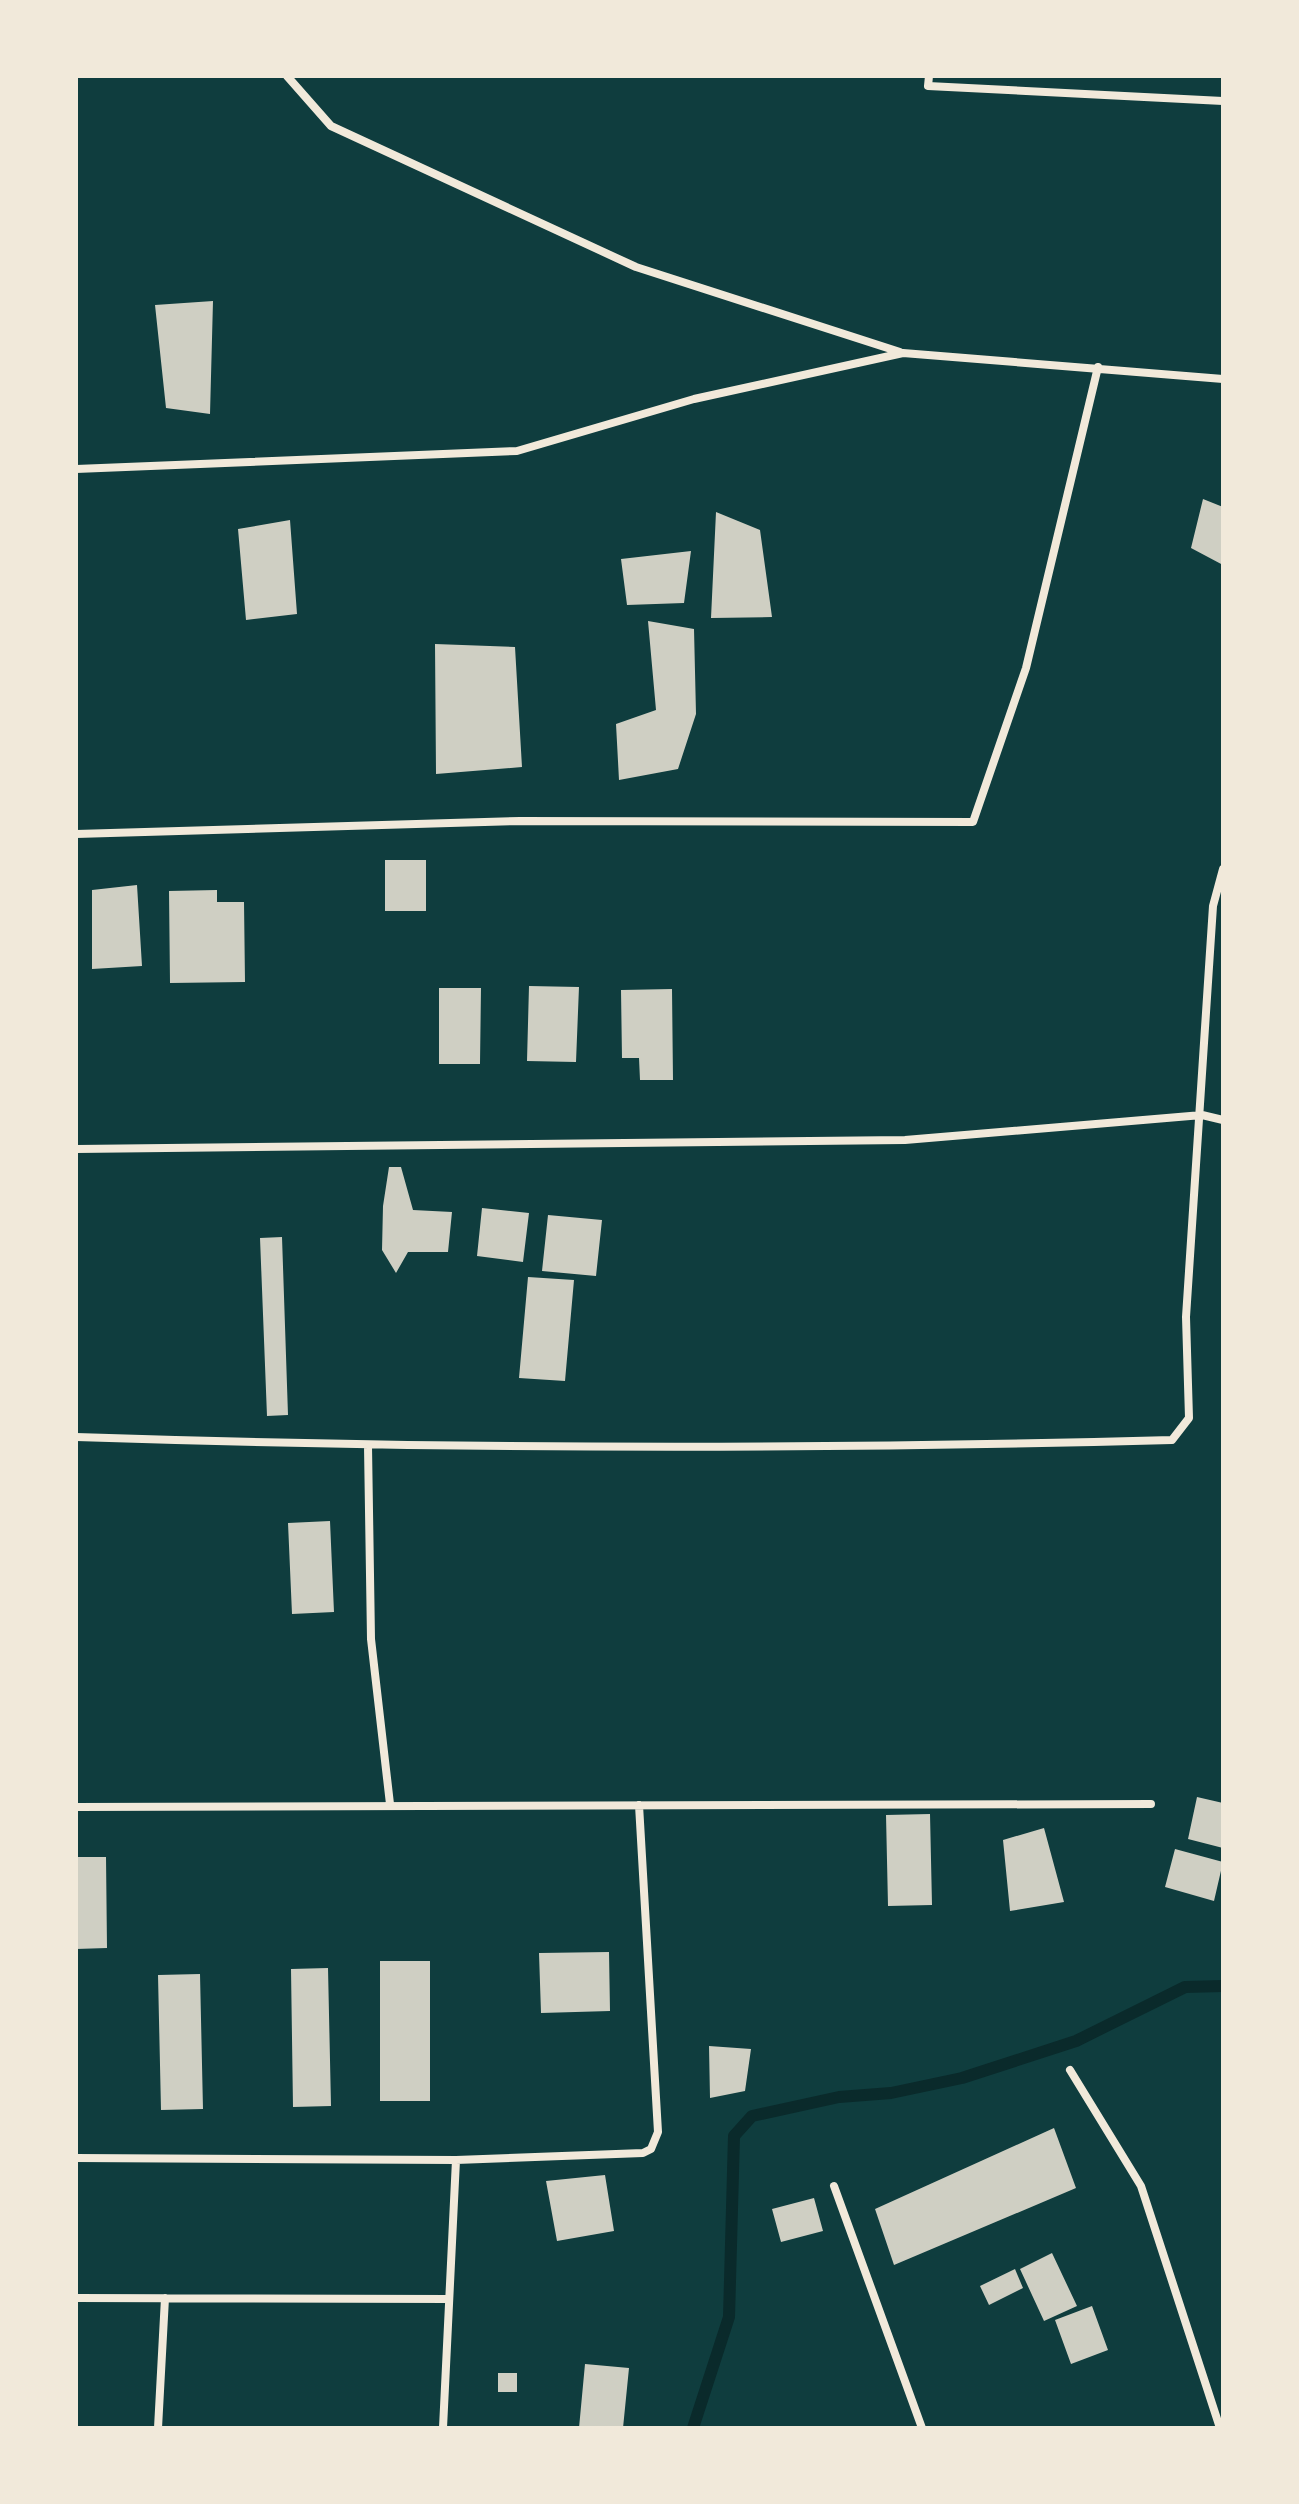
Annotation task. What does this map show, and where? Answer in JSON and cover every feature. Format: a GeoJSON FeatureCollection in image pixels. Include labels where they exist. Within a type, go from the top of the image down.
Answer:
{"type":"FeatureCollection","features":[{"type":"Feature","properties":{"kind":"street"},"geometry":{"type":"LineString","coordinates":[[287,76],[331,126],[636,267],[903,353],[1223,379]]}},
{"type":"Feature","properties":{"kind":"street"},"geometry":{"type":"LineString","coordinates":[[929,76],[928,86],[1223,101]]}},
{"type":"Feature","properties":{"kind":"street"},"geometry":{"type":"LineString","coordinates":[[76,469],[517,451],[694,399],[903,353]]}},
{"type":"Feature","properties":{"kind":"street"},"geometry":{"type":"LineString","coordinates":[[76,834],[520,821],[973,822],[1026,668],[1098,367]]}},
{"type":"Feature","properties":{"kind":"street"},"geometry":{"type":"LineString","coordinates":[[76,1437],[368,1446],[951,1447],[1172,1440],[1189,1418],[1186,1317],[1202,1115],[1213,906],[1223,869]]}},
{"type":"Feature","properties":{"kind":"street"},"geometry":{"type":"LineString","coordinates":[[76,1149],[905,1140],[1202,1115],[1223,1120]]}},
{"type":"Feature","properties":{"kind":"street"},"geometry":{"type":"LineString","coordinates":[[368,1446],[371,1639],[390,1804]]}},
{"type":"Feature","properties":{"kind":"street"},"geometry":{"type":"LineString","coordinates":[[76,1807],[1151,1804]]}},
{"type":"Feature","properties":{"kind":"street"},"geometry":{"type":"LineString","coordinates":[[76,2158],[456,2160],[643,2153],[656,2141],[639,1805]]}},
{"type":"Feature","properties":{"kind":"street"},"geometry":{"type":"LineString","coordinates":[[1070,2070],[1141,2186],[1220,2428]]}},
{"type":"Feature","properties":{"kind":"street"},"geometry":{"type":"LineString","coordinates":[[443,2428],[456,2160]]}},
{"type":"Feature","properties":{"kind":"street"},"geometry":{"type":"LineString","coordinates":[[834,2186],[922,2428]]}},
{"type":"Feature","properties":{"kind":"street"},"geometry":{"type":"LineString","coordinates":[[76,2298],[449,2299]]}},
{"type":"Feature","properties":{"kind":"street"},"geometry":{"type":"LineString","coordinates":[[158,2428],[165,2298]]}},
{"type":"Feature","properties":{"kind":"building"},"geometry":{"type":"Polygon","coordinates":[[[213,301],[210,414],[166,408],[155,305],[213,301]]]}},
{"type":"Feature","properties":{"kind":"building"},"geometry":{"type":"Polygon","coordinates":[[[1203,499],[1223,507],[1223,565],[1191,548],[1203,499]]]}},
{"type":"Feature","properties":{"kind":"building"},"geometry":{"type":"Polygon","coordinates":[[[716,512],[760,530],[772,617],[711,618],[716,512]]]}},
{"type":"Feature","properties":{"kind":"building"},"geometry":{"type":"Polygon","coordinates":[[[290,520],[297,614],[246,620],[238,529],[290,520]]]}},
{"type":"Feature","properties":{"kind":"building"},"geometry":{"type":"Polygon","coordinates":[[[691,551],[684,603],[627,605],[621,559],[691,551]]]}},
{"type":"Feature","properties":{"kind":"building"},"geometry":{"type":"Polygon","coordinates":[[[648,621],[694,629],[696,714],[678,769],[619,780],[616,724],[656,710],[648,621]]]}},
{"type":"Feature","properties":{"kind":"building"},"geometry":{"type":"Polygon","coordinates":[[[435,644],[515,647],[522,767],[436,774],[435,644]]]}},
{"type":"Feature","properties":{"kind":"building"},"geometry":{"type":"Polygon","coordinates":[[[385,860],[426,860],[426,911],[385,911],[385,860]]]}},
{"type":"Feature","properties":{"kind":"building"},"geometry":{"type":"Polygon","coordinates":[[[137,885],[142,966],[92,969],[92,890],[137,885]]]}},
{"type":"Feature","properties":{"kind":"building"},"geometry":{"type":"Polygon","coordinates":[[[217,890],[217,902],[244,902],[245,982],[170,983],[169,891],[217,890]]]}},
{"type":"Feature","properties":{"kind":"building"},"geometry":{"type":"Polygon","coordinates":[[[529,986],[579,987],[576,1062],[527,1061],[529,986]]]}},
{"type":"Feature","properties":{"kind":"building"},"geometry":{"type":"Polygon","coordinates":[[[439,988],[481,988],[480,1064],[439,1064],[439,988]]]}},
{"type":"Feature","properties":{"kind":"building"},"geometry":{"type":"Polygon","coordinates":[[[672,989],[673,1080],[640,1080],[639,1058],[622,1058],[621,990],[672,989]]]}},
{"type":"Feature","properties":{"kind":"building"},"geometry":{"type":"Polygon","coordinates":[[[389,1167],[401,1167],[413,1210],[452,1212],[448,1252],[408,1252],[396,1273],[382,1250],[383,1206],[389,1167]]]}},
{"type":"Feature","properties":{"kind":"building"},"geometry":{"type":"Polygon","coordinates":[[[482,1208],[529,1213],[523,1262],[477,1256],[482,1208]]]}},
{"type":"Feature","properties":{"kind":"building"},"geometry":{"type":"Polygon","coordinates":[[[548,1215],[602,1220],[596,1276],[542,1271],[548,1215]]]}},
{"type":"Feature","properties":{"kind":"building"},"geometry":{"type":"Polygon","coordinates":[[[282,1237],[288,1415],[267,1416],[260,1238],[282,1237]]]}},
{"type":"Feature","properties":{"kind":"building"},"geometry":{"type":"Polygon","coordinates":[[[528,1277],[574,1280],[565,1381],[519,1378],[528,1277]]]}},
{"type":"Feature","properties":{"kind":"building"},"geometry":{"type":"Polygon","coordinates":[[[330,1521],[334,1612],[292,1614],[288,1523],[330,1521]]]}},
{"type":"Feature","properties":{"kind":"building"},"geometry":{"type":"Polygon","coordinates":[[[1197,1797],[1223,1803],[1223,1848],[1188,1839],[1197,1797]]]}},
{"type":"Feature","properties":{"kind":"building"},"geometry":{"type":"Polygon","coordinates":[[[930,1814],[932,1905],[888,1906],[886,1815],[930,1814]]]}},
{"type":"Feature","properties":{"kind":"building"},"geometry":{"type":"Polygon","coordinates":[[[1044,1828],[1064,1902],[1010,1911],[1003,1840],[1044,1828]]]}},
{"type":"Feature","properties":{"kind":"building"},"geometry":{"type":"Polygon","coordinates":[[[1175,1849],[1223,1862],[1214,1901],[1165,1887],[1175,1849]]]}},
{"type":"Feature","properties":{"kind":"building"},"geometry":{"type":"Polygon","coordinates":[[[76,1857],[106,1857],[107,1948],[76,1949],[76,1857]]]}},
{"type":"Feature","properties":{"kind":"building"},"geometry":{"type":"Polygon","coordinates":[[[609,1952],[610,2011],[541,2013],[539,1953],[609,1952]]]}},
{"type":"Feature","properties":{"kind":"building"},"geometry":{"type":"Polygon","coordinates":[[[380,1961],[430,1961],[430,2101],[380,2101],[380,1961]]]}},
{"type":"Feature","properties":{"kind":"building"},"geometry":{"type":"Polygon","coordinates":[[[328,1968],[331,2106],[293,2107],[291,1969],[328,1968]]]}},
{"type":"Feature","properties":{"kind":"building"},"geometry":{"type":"Polygon","coordinates":[[[200,1974],[203,2109],[161,2110],[158,1975],[200,1974]]]}},
{"type":"Feature","properties":{"kind":"building"},"geometry":{"type":"Polygon","coordinates":[[[709,2046],[751,2049],[745,2091],[710,2098],[709,2046]]]}},
{"type":"Feature","properties":{"kind":"building"},"geometry":{"type":"Polygon","coordinates":[[[1054,2128],[1076,2188],[894,2265],[875,2209],[1054,2128]]]}},
{"type":"Feature","properties":{"kind":"building"},"geometry":{"type":"Polygon","coordinates":[[[605,2175],[614,2231],[557,2241],[546,2181],[605,2175]]]}},
{"type":"Feature","properties":{"kind":"building"},"geometry":{"type":"Polygon","coordinates":[[[814,2198],[823,2231],[781,2242],[772,2209],[814,2198]]]}},
{"type":"Feature","properties":{"kind":"building"},"geometry":{"type":"Polygon","coordinates":[[[1052,2253],[1077,2306],[1044,2321],[1020,2269],[1052,2253]]]}},
{"type":"Feature","properties":{"kind":"building"},"geometry":{"type":"Polygon","coordinates":[[[1015,2269],[1023,2288],[989,2305],[980,2286],[1015,2269]]]}},
{"type":"Feature","properties":{"kind":"building"},"geometry":{"type":"Polygon","coordinates":[[[1092,2306],[1108,2350],[1071,2364],[1055,2320],[1092,2306]]]}},
{"type":"Feature","properties":{"kind":"building"},"geometry":{"type":"Polygon","coordinates":[[[585,2364],[629,2368],[623,2428],[579,2428],[585,2364]]]}},
{"type":"Feature","properties":{"kind":"building"},"geometry":{"type":"Polygon","coordinates":[[[498,2373],[517,2373],[517,2392],[498,2392],[498,2373]]]}},
{"type":"Feature","properties":{"kind":"waterway"},"geometry":{"type":"LineString","coordinates":[[693,2428],[729,2317],[734,2136],[752,2116],[839,2097],[891,2093],[962,2078],[1076,2041],[1185,1987],[1223,1986]]}}]}
